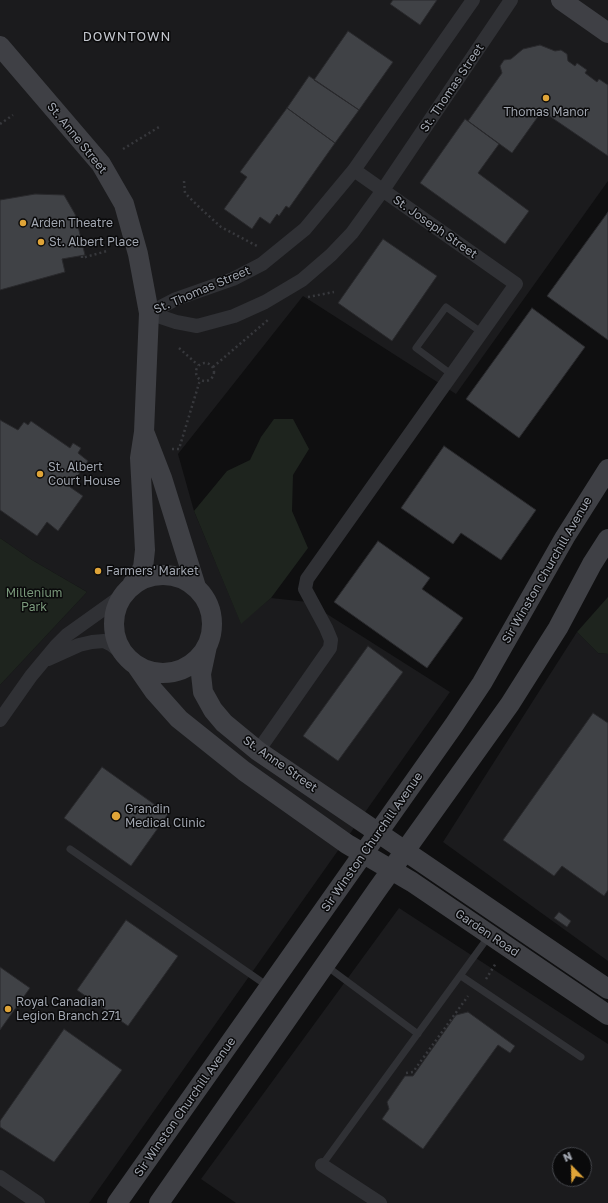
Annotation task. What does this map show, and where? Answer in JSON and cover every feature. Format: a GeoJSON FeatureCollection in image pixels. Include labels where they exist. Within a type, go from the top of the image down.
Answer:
{"type":"FeatureCollection","features":[{"type":"Feature","properties":{"kind":"street","name":"St. Thomas Street"},"geometry":{"type":"LineString","coordinates":[[149,313],[176,299],[233,280],[262,264],[305,229],[354,170],[473,0]]}},
{"type":"Feature","properties":{"kind":"street","name":"St. Thomas Street"},"geometry":{"type":"LineString","coordinates":[[149,313],[176,322],[197,326],[234,316],[265,302],[302,280],[352,233],[383,190],[511,0]]}},
{"type":"Feature","properties":{"kind":"street"},"geometry":{"type":"LineString","coordinates":[[564,1],[608,33]]}},
{"type":"Feature","properties":{"kind":"street","name":"St. Anne Street"},"geometry":{"type":"LineString","coordinates":[[0,46],[101,164],[124,204],[138,254],[149,313],[144,432],[140,458],[145,550],[144,568],[128,590]]}},
{"type":"Feature","properties":{"kind":"street","name":"St. Joseph Street"},"geometry":{"type":"LineString","coordinates":[[354,170],[516,284],[481,332]]}},
{"type":"Feature","properties":{"kind":"street"},"geometry":{"type":"LineString","coordinates":[[258,751],[330,648],[331,640],[326,628],[305,589],[307,579],[481,332]]}},
{"type":"Feature","properties":{"kind":"street","name":"St. Anne Street"},"geometry":{"type":"LineString","coordinates":[[144,432],[162,478],[196,587]]}},
{"type":"Feature","properties":{"kind":"street","name":"Sir Winston Churchill Avenue"},"geometry":{"type":"LineString","coordinates":[[117,1203],[482,683],[565,536],[608,469]]}},
{"type":"Feature","properties":{"kind":"street"},"geometry":{"type":"LineString","coordinates":[[159,1203],[510,704],[558,628],[592,564],[608,539]]}},
{"type":"Feature","properties":{"kind":"street"},"geometry":{"type":"LineString","coordinates":[[0,720],[44,661],[67,635],[128,590],[150,576],[164,574],[181,578],[196,587],[205,599],[211,615],[212,630],[207,646],[199,657],[186,667],[177,671],[168,673],[152,672],[130,660],[112,645],[104,641],[79,645],[44,661]]}},
{"type":"Feature","properties":{"kind":"street"},"geometry":{"type":"LineString","coordinates":[[128,590],[115,610],[113,625],[116,640],[154,691],[179,719],[244,771],[363,854]]}},
{"type":"Feature","properties":{"kind":"street","name":"St. Anne Street"},"geometry":{"type":"LineString","coordinates":[[207,646],[201,674],[203,692],[213,710],[224,723],[258,751],[405,852]]}},
{"type":"Feature","properties":{"kind":"street","name":"Garden Road"},"geometry":{"type":"LineString","coordinates":[[405,852],[608,989]]}},
{"type":"Feature","properties":{"kind":"street","name":"Garden Road"},"geometry":{"type":"LineString","coordinates":[[363,854],[392,870],[608,1015]]}},
{"type":"Feature","properties":{"kind":"street"},"geometry":{"type":"LineString","coordinates":[[322,1165],[380,1203]]}},
{"type":"Feature","properties":{"kind":"street"},"geometry":{"type":"LineString","coordinates":[[0,1177],[38,1203]]}},
{"type":"Feature","properties":{"kind":"lane"},"geometry":{"type":"LineString","coordinates":[[451,374],[416,348],[446,307],[481,332]]}},
{"type":"Feature","properties":{"kind":"lane"},"geometry":{"type":"LineString","coordinates":[[70,849],[269,987]]}},
{"type":"Feature","properties":{"kind":"lane"},"geometry":{"type":"LineString","coordinates":[[322,1165],[490,935]]}},
{"type":"Feature","properties":{"kind":"lane"},"geometry":{"type":"LineString","coordinates":[[325,965],[418,1034]]}},
{"type":"Feature","properties":{"kind":"lane"},"geometry":{"type":"LineString","coordinates":[[461,976],[581,1058]]}},
{"type":"Feature","properties":{"kind":"path"},"geometry":{"type":"LineString","coordinates":[[0,124],[13,115]]}},
{"type":"Feature","properties":{"kind":"path"},"geometry":{"type":"LineString","coordinates":[[123,149],[158,127]]}},
{"type":"Feature","properties":{"kind":"path"},"geometry":{"type":"LineString","coordinates":[[184,181],[185,193],[200,208],[222,227],[257,246]]}},
{"type":"Feature","properties":{"kind":"path"},"geometry":{"type":"LineString","coordinates":[[82,256],[82,258],[87,254],[107,251]]}},
{"type":"Feature","properties":{"kind":"path"},"geometry":{"type":"LineString","coordinates":[[306,297],[334,292]]}},
{"type":"Feature","properties":{"kind":"path"},"geometry":{"type":"LineString","coordinates":[[213,367],[274,315]]}},
{"type":"Feature","properties":{"kind":"path"},"geometry":{"type":"LineString","coordinates":[[179,348],[198,365]]}},
{"type":"Feature","properties":{"kind":"path"},"geometry":{"type":"LineString","coordinates":[[198,365],[206,363],[213,367]]}},
{"type":"Feature","properties":{"kind":"path"},"geometry":{"type":"LineString","coordinates":[[170,450],[179,449],[200,380],[196,373],[198,365]]}},
{"type":"Feature","properties":{"kind":"path"},"geometry":{"type":"LineString","coordinates":[[200,380],[206,381],[212,378],[214,373],[213,367]]}},
{"type":"Feature","properties":{"kind":"path"},"geometry":{"type":"LineString","coordinates":[[402,1078],[406,1072],[413,1072],[468,997],[485,979],[496,963]]}},
{"type":"Feature","properties":{"kind":"shaded area"},"geometry":{"type":"Polygon","coordinates":[[[0,0],[608,0],[608,181],[456,394],[303,296],[178,454],[194,511],[241,623],[271,598],[308,602],[450,692],[89,1203],[0,1203],[0,685],[87,592],[32,560],[0,538],[0,0]]]}},
{"type":"Feature","properties":{"kind":"shaded area"},"geometry":{"type":"Polygon","coordinates":[[[577,632],[598,653],[608,654],[608,961],[443,842],[577,632]]]}},
{"type":"Feature","properties":{"kind":"shaded area"},"geometry":{"type":"Polygon","coordinates":[[[399,908],[608,1044],[608,1203],[236,1203],[201,1179],[399,908]]]}},
{"type":"Feature","properties":{"kind":"green space"},"geometry":{"type":"Polygon","coordinates":[[[274,419],[293,419],[309,449],[293,475],[292,511],[308,548],[271,598],[241,624],[194,511],[227,471],[250,460],[261,437],[274,419]]]}},
{"type":"Feature","properties":{"kind":"green space","name":"Millenium Park"},"geometry":{"type":"Polygon","coordinates":[[[0,538],[32,560],[87,592],[0,685],[0,538]]]}},
{"type":"Feature","properties":{"kind":"green space"},"geometry":{"type":"Polygon","coordinates":[[[608,597],[608,654],[598,653],[577,632],[608,597]]]}},
{"type":"Feature","properties":{"kind":"building"},"geometry":{"type":"Polygon","coordinates":[[[393,0],[437,0],[420,25],[390,4],[393,0]]]}},
{"type":"Feature","properties":{"kind":"building"},"geometry":{"type":"Polygon","coordinates":[[[348,31],[393,62],[359,110],[314,80],[348,31]]]}},
{"type":"Feature","properties":{"kind":"building","name":"Thomas Manor"},"geometry":{"type":"Polygon","coordinates":[[[540,45],[555,51],[561,50],[567,54],[568,61],[575,66],[577,63],[587,70],[585,73],[597,82],[599,79],[608,85],[608,156],[542,111],[512,153],[468,121],[502,73],[500,66],[504,60],[511,59],[523,49],[540,45]]]}},
{"type":"Feature","properties":{"kind":"building"},"geometry":{"type":"Polygon","coordinates":[[[309,76],[359,110],[335,143],[287,108],[309,76]]]}},
{"type":"Feature","properties":{"kind":"building"},"geometry":{"type":"Polygon","coordinates":[[[287,108],[335,143],[289,208],[286,206],[279,216],[277,214],[270,224],[260,217],[252,229],[224,209],[247,177],[240,172],[287,108]]]}},
{"type":"Feature","properties":{"kind":"building"},"geometry":{"type":"Polygon","coordinates":[[[465,119],[499,144],[478,173],[529,211],[505,244],[420,183],[465,119]]]}},
{"type":"Feature","properties":{"kind":"building","name":"St. Albert Place"},"geometry":{"type":"Polygon","coordinates":[[[35,194],[64,195],[75,214],[85,255],[62,259],[65,272],[0,290],[0,200],[35,194]]]}},
{"type":"Feature","properties":{"kind":"building"},"geometry":{"type":"Polygon","coordinates":[[[608,212],[608,340],[547,296],[608,212]]]}},
{"type":"Feature","properties":{"kind":"building"},"geometry":{"type":"Polygon","coordinates":[[[383,239],[437,276],[392,341],[338,303],[383,239]]]}},
{"type":"Feature","properties":{"kind":"building"},"geometry":{"type":"Polygon","coordinates":[[[532,308],[585,347],[519,438],[466,399],[532,308]]]}},
{"type":"Feature","properties":{"kind":"building","name":"St. Albert Court House"},"geometry":{"type":"Polygon","coordinates":[[[0,420],[18,430],[24,422],[28,425],[31,421],[70,448],[73,443],[81,448],[78,453],[88,461],[70,487],[83,496],[58,531],[47,522],[37,536],[0,510],[0,420]]]}},
{"type":"Feature","properties":{"kind":"building"},"geometry":{"type":"Polygon","coordinates":[[[444,446],[536,510],[501,560],[461,533],[453,544],[401,508],[444,446]]]}},
{"type":"Feature","properties":{"kind":"building"},"geometry":{"type":"Polygon","coordinates":[[[378,541],[430,578],[422,589],[463,618],[427,668],[334,602],[378,541]]]}},
{"type":"Feature","properties":{"kind":"building"},"geometry":{"type":"Polygon","coordinates":[[[368,646],[403,672],[338,761],[303,736],[368,646]]]}},
{"type":"Feature","properties":{"kind":"building"},"geometry":{"type":"Polygon","coordinates":[[[593,713],[608,723],[608,890],[604,896],[562,866],[554,876],[503,840],[593,713]]]}},
{"type":"Feature","properties":{"kind":"building","name":"Grandin Medical Clinic"},"geometry":{"type":"Polygon","coordinates":[[[102,767],[168,814],[131,866],[64,818],[102,767]]]}},
{"type":"Feature","properties":{"kind":"building"},"geometry":{"type":"Polygon","coordinates":[[[559,912],[571,921],[567,927],[554,918],[559,912]]]}},
{"type":"Feature","properties":{"kind":"building"},"geometry":{"type":"Polygon","coordinates":[[[126,920],[178,956],[128,1026],[77,990],[126,920]]]}},
{"type":"Feature","properties":{"kind":"building","name":"Royal Canadian Legion Branch 271"},"geometry":{"type":"Polygon","coordinates":[[[0,967],[30,988],[0,1030],[0,967]]]}},
{"type":"Feature","properties":{"kind":"building"},"geometry":{"type":"Polygon","coordinates":[[[468,1012],[515,1046],[510,1053],[498,1045],[423,1149],[382,1119],[389,1109],[387,1102],[405,1076],[413,1076],[456,1015],[468,1012]]]}},
{"type":"Feature","properties":{"kind":"building"},"geometry":{"type":"Polygon","coordinates":[[[64,1029],[122,1070],[54,1162],[0,1127],[0,1121],[64,1029]]]}},
{"type":"Feature","properties":{"kind":"place","name":"Thomas Manor"},"geometry":{"type":"Point","coordinates":[546,98]}},
{"type":"Feature","properties":{"kind":"place","name":"Arden Theatre"},"geometry":{"type":"Point","coordinates":[23,223]}},
{"type":"Feature","properties":{"kind":"place","name":"St. Albert Place"},"geometry":{"type":"Point","coordinates":[41,242]}},
{"type":"Feature","properties":{"kind":"place","name":"St. Albert Court House"},"geometry":{"type":"Point","coordinates":[40,474]}},
{"type":"Feature","properties":{"kind":"place","name":"Farmers' Market"},"geometry":{"type":"Point","coordinates":[98,571]}},
{"type":"Feature","properties":{"kind":"place","name":"Grandin Medical Clinic"},"geometry":{"type":"Point","coordinates":[116,816]}},
{"type":"Feature","properties":{"kind":"place","name":"Royal Canadian Legion Branch 271"},"geometry":{"type":"Point","coordinates":[8,1009]}},
{"type":"Feature","properties":{"kind":"district","name":"DOWNTOWN"},"geometry":{"type":"Point","coordinates":[127,37]}}]}
